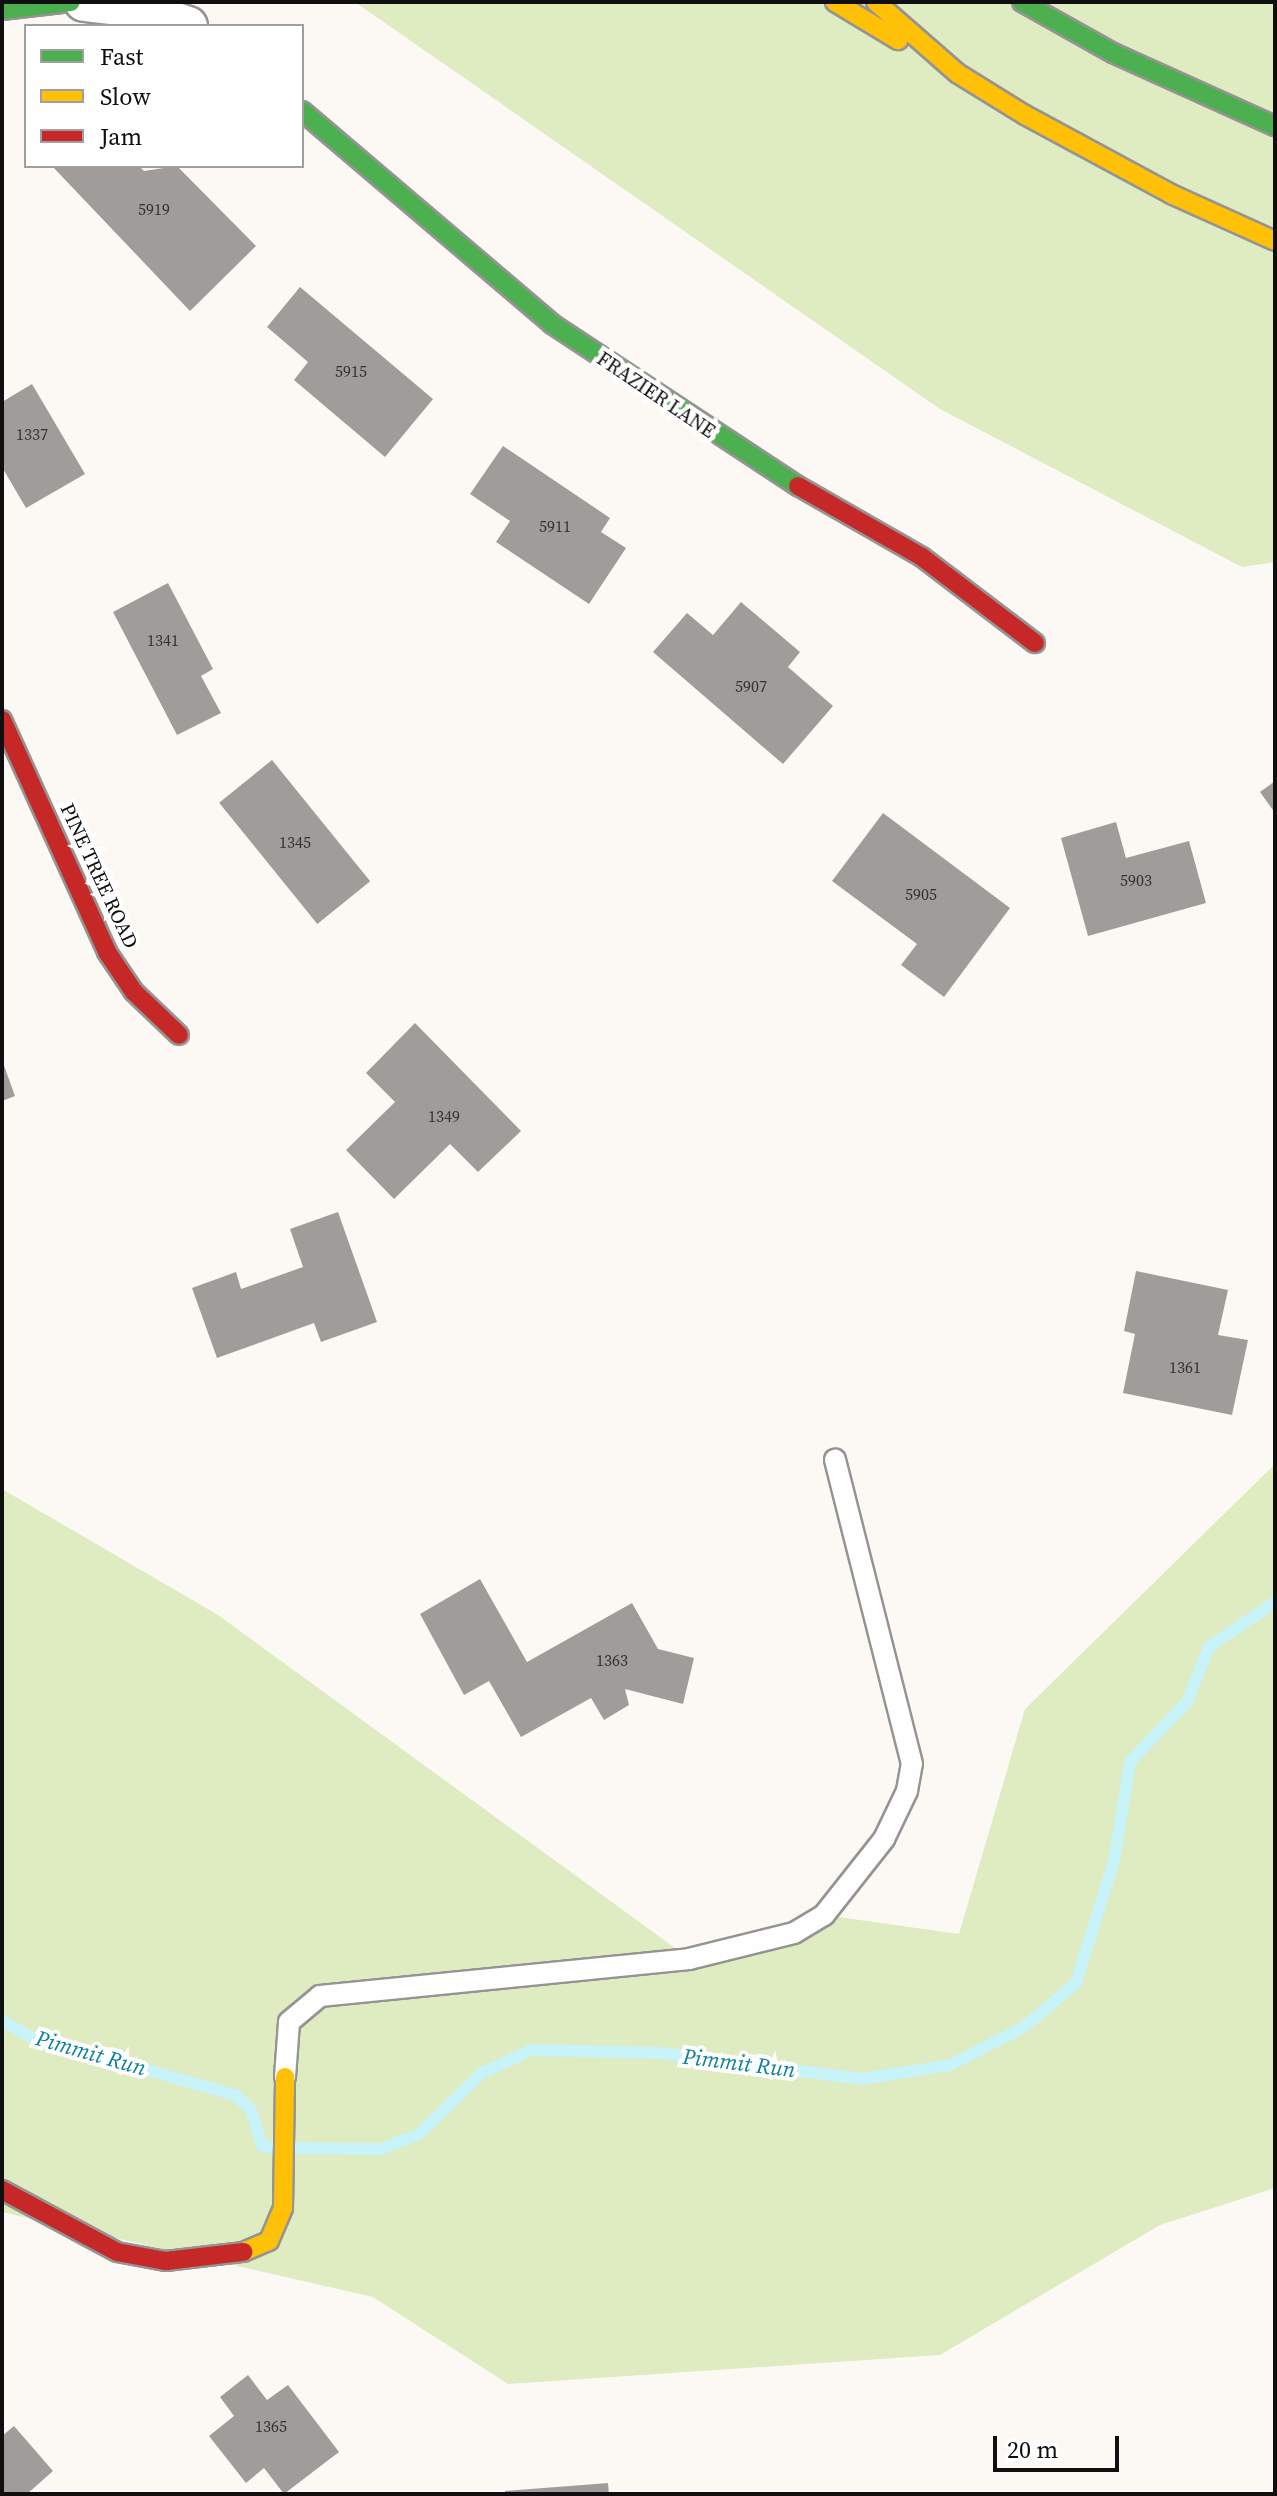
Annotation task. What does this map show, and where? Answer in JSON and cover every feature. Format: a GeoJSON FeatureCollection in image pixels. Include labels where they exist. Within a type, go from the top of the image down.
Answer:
{"type":"FeatureCollection","features":[{"type":"Feature","properties":{"kind":"main road"},"geometry":{"type":"LineString","coordinates":[[2,10],[71,2]]}},
{"type":"Feature","properties":{"kind":"main road"},"geometry":{"type":"LineString","coordinates":[[835,2],[1092,153],[1275,241]]}},
{"type":"Feature","properties":{"kind":"main road"},"geometry":{"type":"LineString","coordinates":[[876,2],[957,73]]}},
{"type":"Feature","properties":{"kind":"main road"},"geometry":{"type":"LineString","coordinates":[[1022,2],[1113,53],[1275,126]]}},
{"type":"Feature","properties":{"kind":"main road","name":"FRAZIER LANE"},"geometry":{"type":"LineString","coordinates":[[304,113],[577,342],[759,463],[922,557],[1035,643]]}},
{"type":"Feature","properties":{"kind":"main road","name":"PINE TREE ROAD"},"geometry":{"type":"LineString","coordinates":[[2,720],[107,952],[134,992],[179,1035]]}},
{"type":"Feature","properties":{"kind":"main road"},"geometry":{"type":"LineString","coordinates":[[2,2190],[84,2237],[166,2261],[211,2260],[255,2249],[279,2226],[286,2180],[285,2077]]}},
{"type":"Feature","properties":{"kind":"street"},"geometry":{"type":"LineString","coordinates":[[84,2],[135,8],[182,24]]}},
{"type":"Feature","properties":{"kind":"lane"},"geometry":{"type":"LineString","coordinates":[[285,2077],[289,2022],[320,1996],[689,1959],[794,1933],[824,1915],[884,1839],[907,1791],[912,1764],[835,1460]]}},
{"type":"Feature","properties":{"kind":"green space"},"geometry":{"type":"Polygon","coordinates":[[[355,2],[1275,2],[1275,562],[1242,567],[940,409],[355,2]]]}},
{"type":"Feature","properties":{"kind":"green space"},"geometry":{"type":"Polygon","coordinates":[[[1275,1464],[1275,2188],[1160,2225],[940,2355],[508,2384],[373,2297],[2,2212],[2,1489],[218,1615],[690,1959],[824,1915],[959,1934],[1025,1709],[1275,1464]]]}},
{"type":"Feature","properties":{"kind":"building"},"geometry":{"type":"Polygon","coordinates":[[[54,168],[141,168],[144,171],[179,168],[256,246],[190,311],[54,168]]]}},
{"type":"Feature","properties":{"kind":"building"},"geometry":{"type":"Polygon","coordinates":[[[300,287],[433,399],[385,457],[294,380],[308,362],[267,327],[300,287]]]}},
{"type":"Feature","properties":{"kind":"building"},"geometry":{"type":"Polygon","coordinates":[[[32,384],[85,474],[26,508],[2,467],[2,402],[32,384]]]}},
{"type":"Feature","properties":{"kind":"building"},"geometry":{"type":"Polygon","coordinates":[[[503,446],[610,518],[601,532],[626,548],[589,604],[496,542],[510,521],[470,494],[503,446]]]}},
{"type":"Feature","properties":{"kind":"building"},"geometry":{"type":"Polygon","coordinates":[[[168,583],[213,669],[201,676],[221,713],[177,735],[113,612],[168,583]]]}},
{"type":"Feature","properties":{"kind":"building"},"geometry":{"type":"Polygon","coordinates":[[[741,602],[800,652],[788,667],[833,706],[783,764],[653,652],[687,613],[713,635],[741,602]]]}},
{"type":"Feature","properties":{"kind":"building"},"geometry":{"type":"Polygon","coordinates":[[[272,760],[370,881],[317,924],[219,803],[272,760]]]}},
{"type":"Feature","properties":{"kind":"building"},"geometry":{"type":"Polygon","coordinates":[[[1275,781],[1275,813],[1260,792],[1275,781]]]}},
{"type":"Feature","properties":{"kind":"building"},"geometry":{"type":"Polygon","coordinates":[[[883,813],[1010,908],[944,997],[901,965],[917,944],[832,881],[883,813]]]}},
{"type":"Feature","properties":{"kind":"building"},"geometry":{"type":"Polygon","coordinates":[[[1116,822],[1126,858],[1189,841],[1206,903],[1088,936],[1061,838],[1116,822]]]}},
{"type":"Feature","properties":{"kind":"building"},"geometry":{"type":"Polygon","coordinates":[[[415,1023],[521,1131],[478,1172],[450,1144],[394,1199],[346,1150],[395,1102],[366,1073],[415,1023]]]}},
{"type":"Feature","properties":{"kind":"building"},"geometry":{"type":"Polygon","coordinates":[[[2,1060],[15,1096],[2,1101],[2,1060]]]}},
{"type":"Feature","properties":{"kind":"building"},"geometry":{"type":"Polygon","coordinates":[[[338,1212],[377,1322],[321,1342],[314,1323],[217,1358],[192,1288],[236,1272],[241,1289],[303,1267],[290,1229],[338,1212]]]}},
{"type":"Feature","properties":{"kind":"building"},"geometry":{"type":"Polygon","coordinates":[[[1136,1271],[1228,1290],[1218,1335],[1248,1340],[1232,1415],[1123,1393],[1135,1334],[1124,1331],[1136,1271]]]}},
{"type":"Feature","properties":{"kind":"building"},"geometry":{"type":"Polygon","coordinates":[[[480,1579],[527,1662],[632,1603],[658,1649],[694,1658],[683,1704],[625,1689],[629,1705],[604,1720],[591,1698],[521,1737],[489,1681],[464,1695],[420,1614],[480,1579]]]}},
{"type":"Feature","properties":{"kind":"building"},"geometry":{"type":"Polygon","coordinates":[[[248,2375],[267,2400],[288,2385],[339,2452],[284,2494],[264,2468],[246,2483],[209,2436],[234,2416],[220,2397],[248,2375]]]}},
{"type":"Feature","properties":{"kind":"building"},"geometry":{"type":"Polygon","coordinates":[[[14,2426],[53,2471],[27,2494],[2,2494],[2,2436],[14,2426]]]}},
{"type":"Feature","properties":{"kind":"building"},"geometry":{"type":"Polygon","coordinates":[[[608,2483],[609,2494],[505,2494],[505,2491],[608,2483]]]}},
{"type":"Feature","properties":{"kind":"waterway","name":"Pimmit Run"},"geometry":{"type":"LineString","coordinates":[[2,2021],[31,2037],[235,2095],[251,2110],[262,2145],[274,2148],[381,2149],[419,2134],[482,2073],[531,2050],[661,2053],[862,2079],[950,2065],[1024,2027],[1076,1983],[1114,1861],[1130,1762],[1187,1702],[1209,1647],[1275,1602]]}},
{"type":"Feature","properties":{"kind":"traffic: fast"},"geometry":{"type":"LineString","coordinates":[[2,10],[71,2]]}},
{"type":"Feature","properties":{"kind":"traffic: fast"},"geometry":{"type":"LineString","coordinates":[[1022,2],[1113,53],[1275,126]]}},
{"type":"Feature","properties":{"kind":"traffic: fast"},"geometry":{"type":"LineString","coordinates":[[304,113],[552,324],[798,486]]}},
{"type":"Feature","properties":{"kind":"traffic: slow"},"geometry":{"type":"LineString","coordinates":[[835,2],[898,40]]}},
{"type":"Feature","properties":{"kind":"traffic: slow"},"geometry":{"type":"LineString","coordinates":[[876,2],[957,73],[1025,115],[1171,194],[1275,241]]}},
{"type":"Feature","properties":{"kind":"traffic: slow"},"geometry":{"type":"LineString","coordinates":[[243,2252],[269,2241],[283,2208],[285,2077]]}},
{"type":"Feature","properties":{"kind":"traffic: jam"},"geometry":{"type":"LineString","coordinates":[[798,486],[922,557],[1035,643]]}},
{"type":"Feature","properties":{"kind":"traffic: jam"},"geometry":{"type":"LineString","coordinates":[[2,720],[107,952],[134,992],[179,1035]]}},
{"type":"Feature","properties":{"kind":"traffic: jam"},"geometry":{"type":"LineString","coordinates":[[2,2190],[117,2252],[166,2261],[243,2252]]}}]}
